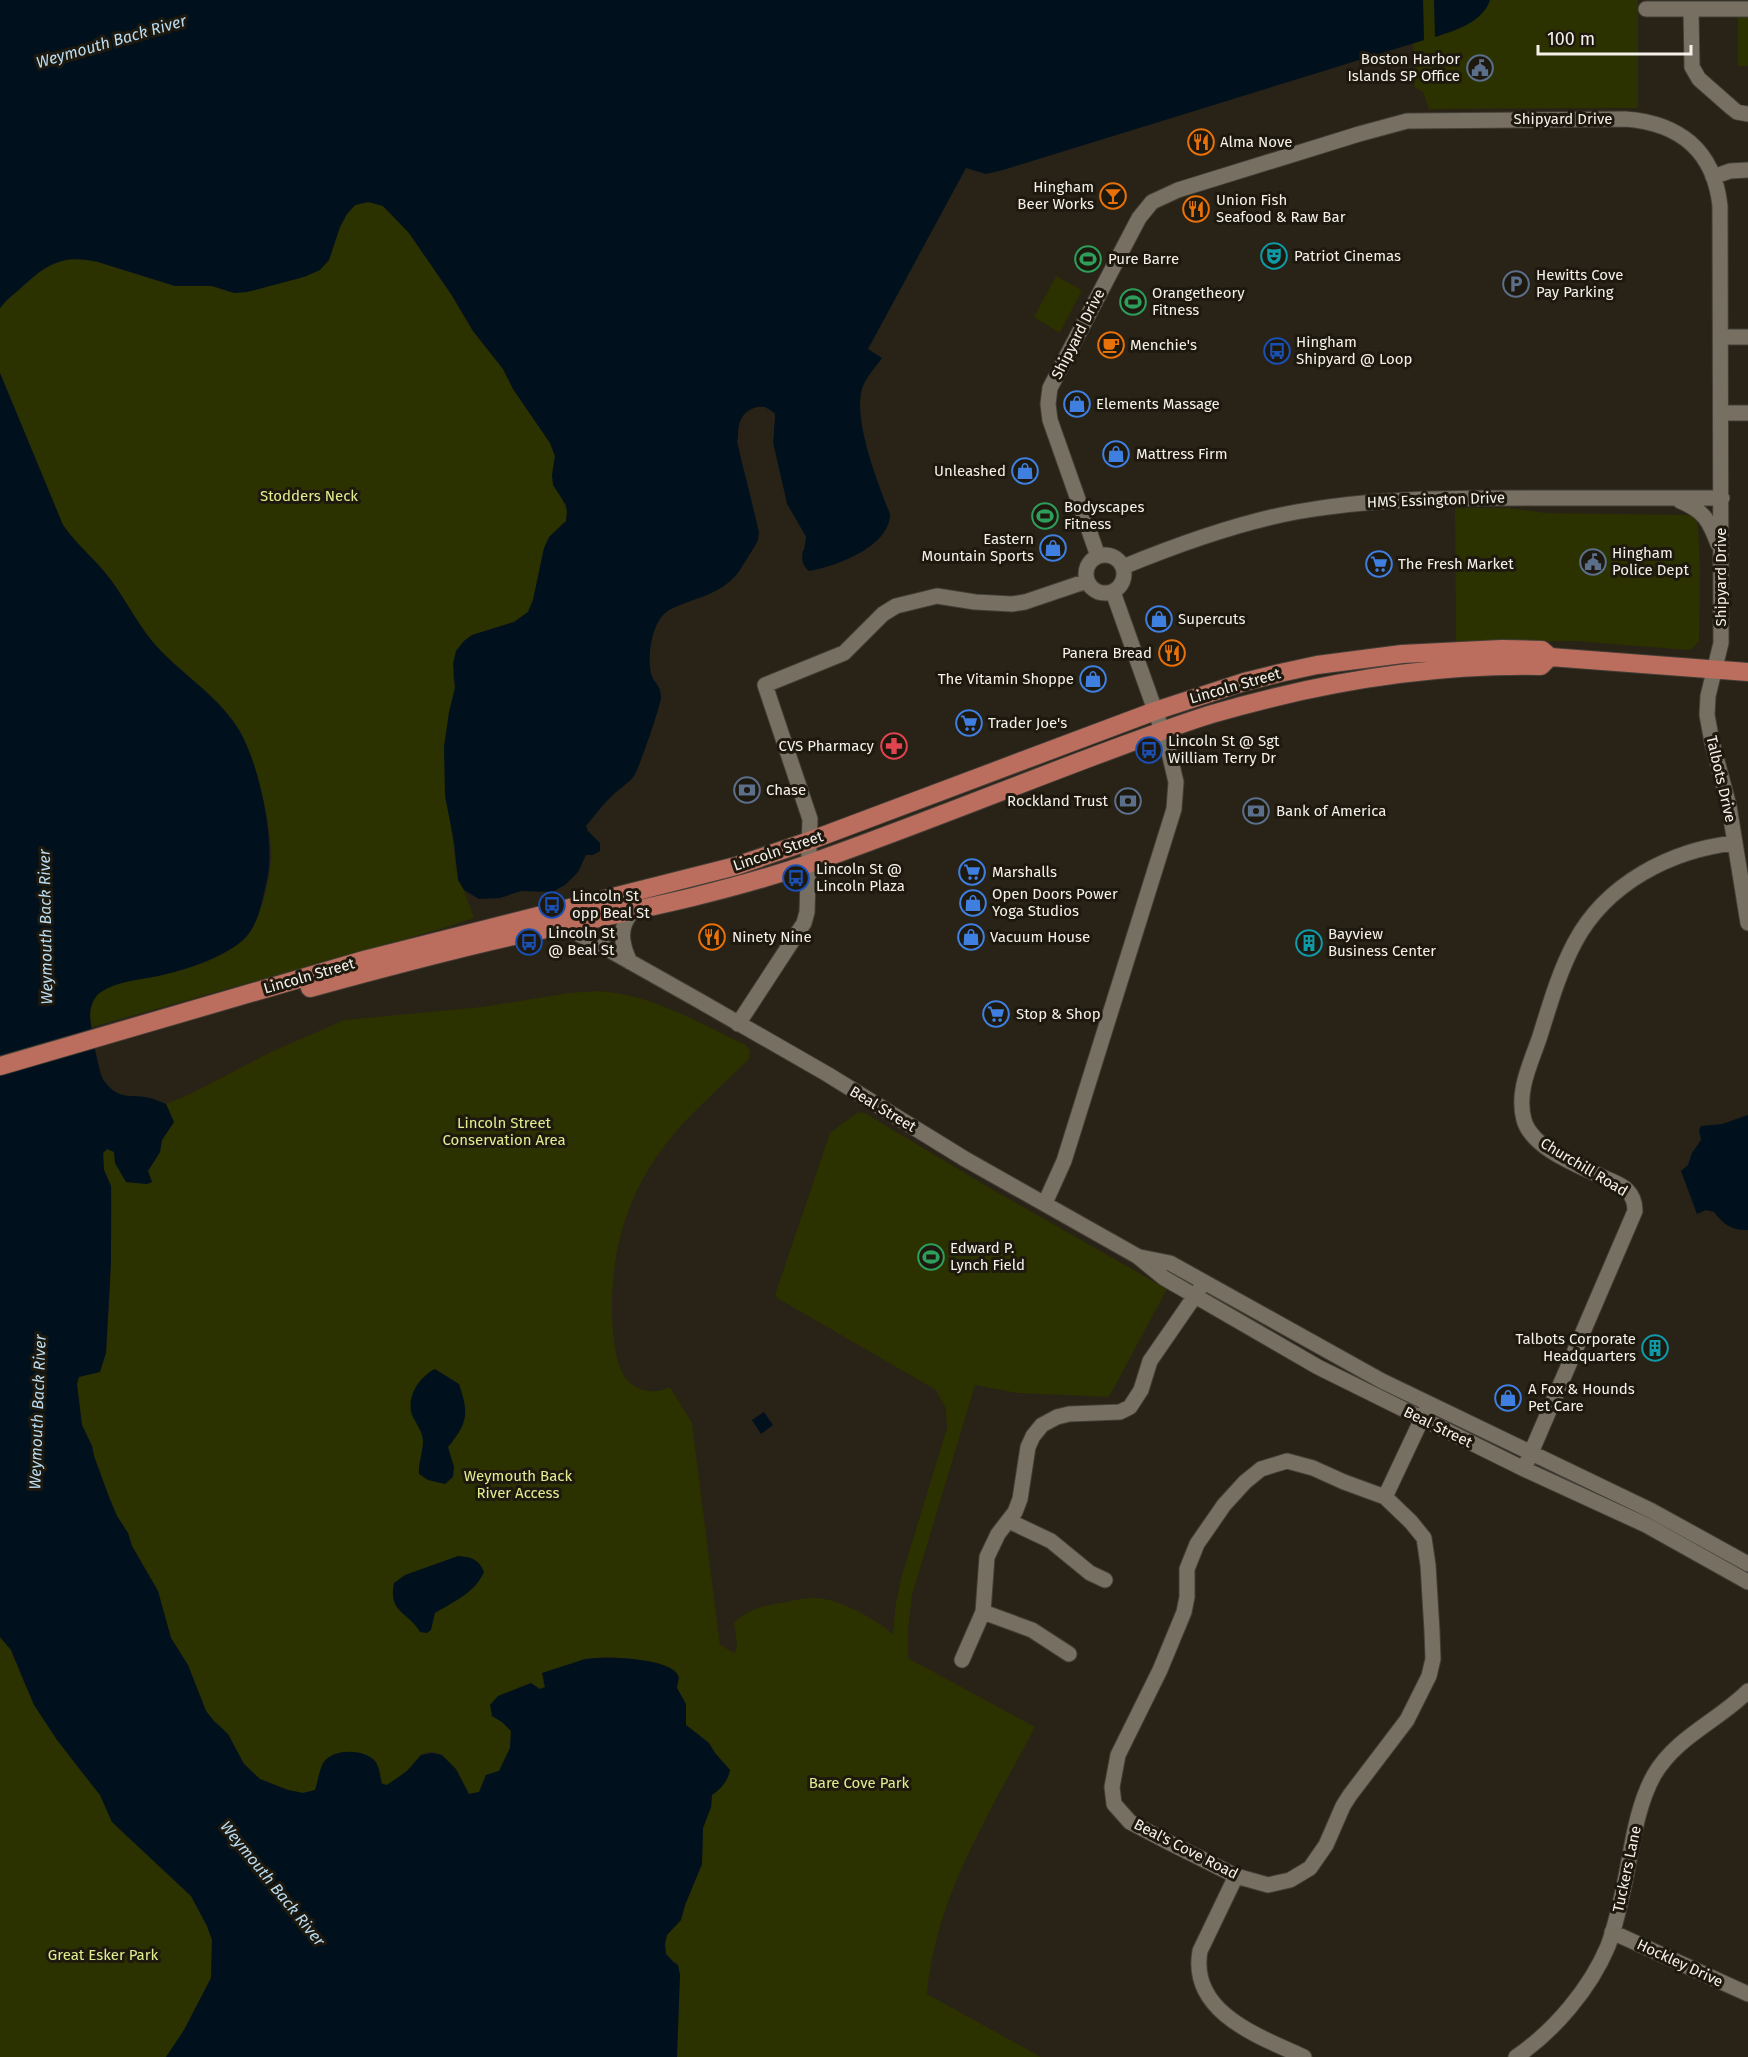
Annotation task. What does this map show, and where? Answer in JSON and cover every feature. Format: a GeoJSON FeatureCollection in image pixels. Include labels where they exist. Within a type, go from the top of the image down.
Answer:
{"type":"FeatureCollection","features":[{"type":"Feature","properties":{"kind":"main road","name":"Lincoln Street"},"geometry":{"type":"LineString","coordinates":[[0,1078],[106,1041],[364,960],[736,866],[809,841],[1155,711],[1280,672],[1349,660],[1402,654],[1502,649],[1542,650],[1550,657],[1748,672]]}},
{"type":"Feature","properties":{"kind":"main road","name":"Lincoln Street"},"geometry":{"type":"LineString","coordinates":[[0,1066],[106,1041],[430,957],[633,911],[754,880],[808,864],[1213,714],[1377,677],[1472,667],[1541,666],[1550,657]]}},
{"type":"Feature","properties":{"kind":"street"},"geometry":{"type":"LineString","coordinates":[[1646,9],[1748,9]]}},
{"type":"Feature","properties":{"kind":"street"},"geometry":{"type":"LineString","coordinates":[[1691,9],[1691,60],[1695,73],[1732,108],[1748,114]]}},
{"type":"Feature","properties":{"kind":"street","name":"Shipyard Drive"},"geometry":{"type":"LineString","coordinates":[[1098,556],[1050,420],[1048,404],[1050,388],[1138,218],[1152,202],[1178,190],[1390,124],[1425,120],[1646,120],[1674,131],[1686,139],[1705,160],[1713,177],[1720,206],[1722,498],[1720,643],[1714,669]]}},
{"type":"Feature","properties":{"kind":"street"},"geometry":{"type":"LineString","coordinates":[[1713,177],[1730,171],[1748,170]]}},
{"type":"Feature","properties":{"kind":"street"},"geometry":{"type":"LineString","coordinates":[[1720,337],[1748,337]]}},
{"type":"Feature","properties":{"kind":"street"},"geometry":{"type":"LineString","coordinates":[[1721,413],[1748,413]]}},
{"type":"Feature","properties":{"kind":"street","name":"HMS Essington Drive"},"geometry":{"type":"LineString","coordinates":[[1124,567],[1233,527],[1336,505],[1425,498],[1722,498]]}},
{"type":"Feature","properties":{"kind":"street"},"geometry":{"type":"LineString","coordinates":[[1672,498],[1697,508],[1711,526],[1721,551]]}},
{"type":"Feature","properties":{"kind":"street"},"geometry":{"type":"LineString","coordinates":[[1098,556],[1112,556],[1118,559],[1124,567],[1125,577],[1113,592],[1101,593],[1090,586],[1087,581],[1089,563],[1098,556]]}},
{"type":"Feature","properties":{"kind":"street"},"geometry":{"type":"LineString","coordinates":[[738,1024],[804,923],[807,912],[810,819],[765,685],[844,653],[883,615],[902,604],[938,596],[975,602],[1012,604],[1025,602],[1087,581]]}},
{"type":"Feature","properties":{"kind":"street"},"geometry":{"type":"LineString","coordinates":[[1045,1203],[1064,1161],[1174,809],[1176,782],[1162,731],[1113,592]]}},
{"type":"Feature","properties":{"kind":"street","name":"Talbots Drive"},"geometry":{"type":"LineString","coordinates":[[1714,669],[1708,696],[1707,715],[1728,806],[1748,923]]}},
{"type":"Feature","properties":{"kind":"street","name":"Churchill Road"},"geometry":{"type":"LineString","coordinates":[[1524,1469],[1635,1210],[1635,1203],[1626,1189],[1560,1156],[1531,1134],[1526,1125],[1522,1111],[1523,1087],[1559,976],[1575,940],[1585,926],[1614,894],[1637,876],[1680,854],[1735,843]]}},
{"type":"Feature","properties":{"kind":"street"},"geometry":{"type":"LineString","coordinates":[[630,962],[625,952],[622,934],[623,924],[633,911]]}},
{"type":"Feature","properties":{"kind":"street","name":"Beal Street"},"geometry":{"type":"LineString","coordinates":[[547,930],[576,933],[630,962],[827,1074],[965,1159],[1137,1256],[1164,1278],[1318,1367],[1524,1469],[1646,1525],[1748,1582]]}},
{"type":"Feature","properties":{"kind":"street","name":"Beal Street"},"geometry":{"type":"LineString","coordinates":[[1137,1256],[1170,1263],[1344,1361],[1652,1511],[1748,1564]]}},
{"type":"Feature","properties":{"kind":"street"},"geometry":{"type":"LineString","coordinates":[[962,1660],[983,1612],[987,1557],[998,1534],[1016,1512],[1028,1447],[1033,1436],[1042,1425],[1056,1417],[1069,1414],[1120,1412],[1130,1407],[1141,1390],[1150,1361],[1204,1282]]}},
{"type":"Feature","properties":{"kind":"street"},"geometry":{"type":"LineString","coordinates":[[1385,1497],[1429,1404]]}},
{"type":"Feature","properties":{"kind":"street","name":"Beal's Cove Road"},"geometry":{"type":"LineString","coordinates":[[1287,1461],[1299,1464],[1385,1497],[1424,1538],[1432,1631],[1432,1659],[1429,1676],[1407,1720],[1350,1795],[1326,1845],[1310,1868],[1290,1880],[1268,1885],[1236,1876],[1130,1822],[1114,1804],[1113,1773],[1121,1746],[1160,1670],[1184,1612],[1187,1597],[1187,1569],[1191,1556],[1207,1527],[1245,1482],[1261,1469],[1275,1463],[1287,1461]]}},
{"type":"Feature","properties":{"kind":"street"},"geometry":{"type":"LineString","coordinates":[[1009,1521],[1051,1541],[1090,1573],[1105,1580]]}},
{"type":"Feature","properties":{"kind":"street"},"geometry":{"type":"LineString","coordinates":[[983,1612],[1032,1630],[1069,1654]]}},
{"type":"Feature","properties":{"kind":"street","name":"Tuckers Lane"},"geometry":{"type":"LineString","coordinates":[[1516,2057],[1530,2048],[1558,2021],[1581,1992],[1602,1958],[1612,1932],[1636,1825],[1653,1778],[1675,1748],[1748,1691]]}},
{"type":"Feature","properties":{"kind":"street"},"geometry":{"type":"LineString","coordinates":[[1236,1876],[1200,1951],[1198,1961],[1200,1982],[1205,1994],[1233,2021],[1304,2057]]}},
{"type":"Feature","properties":{"kind":"street","name":"Hockley Drive"},"geometry":{"type":"LineString","coordinates":[[1612,1932],[1748,1994]]}},
{"type":"Feature","properties":{"kind":"green space"},"geometry":{"type":"Polygon","coordinates":[[[1423,0],[1434,0],[1436,37],[1475,20],[1490,0],[1638,0],[1638,108],[1429,109],[1423,92],[1414,87],[1416,76],[1413,44],[1424,40],[1423,0]]]}},
{"type":"Feature","properties":{"kind":"green space"},"geometry":{"type":"Polygon","coordinates":[[[1738,16],[1748,16],[1748,66],[1738,66],[1738,16]]]}},
{"type":"Feature","properties":{"kind":"green space","name":"Stodders Neck"},"geometry":{"type":"Polygon","coordinates":[[[362,202],[377,203],[383,206],[409,233],[451,294],[473,331],[503,369],[513,389],[550,443],[555,456],[552,475],[567,512],[566,521],[554,532],[544,548],[533,600],[528,612],[514,622],[472,635],[456,651],[453,677],[455,688],[444,747],[445,769],[456,869],[474,918],[92,1027],[90,1014],[92,1004],[96,996],[105,989],[126,981],[166,974],[206,962],[231,949],[249,933],[259,913],[268,880],[271,860],[269,829],[262,792],[251,756],[231,717],[152,642],[102,569],[76,544],[63,525],[0,373],[0,308],[7,299],[43,268],[67,259],[98,262],[175,286],[212,286],[234,293],[260,289],[329,260],[344,219],[355,206],[362,202]]]}},
{"type":"Feature","properties":{"kind":"green space"},"geometry":{"type":"Polygon","coordinates":[[[1056,276],[1082,290],[1060,333],[1034,317],[1056,276]]]}},
{"type":"Feature","properties":{"kind":"green space"},"geometry":{"type":"Polygon","coordinates":[[[1455,508],[1508,508],[1547,513],[1687,515],[1694,517],[1698,525],[1700,574],[1699,641],[1689,650],[1575,641],[1456,642],[1455,508]]]}},
{"type":"Feature","properties":{"kind":"green space"},"geometry":{"type":"Polygon","coordinates":[[[598,991],[638,998],[675,1011],[746,1045],[750,1051],[749,1059],[675,1133],[641,1182],[624,1223],[612,1288],[615,1346],[625,1377],[635,1386],[646,1391],[658,1391],[670,1387],[692,1423],[720,1645],[735,1653],[737,1644],[734,1623],[739,1619],[761,1607],[805,1598],[823,1599],[844,1605],[867,1616],[893,1634],[896,1602],[902,1575],[947,1428],[946,1409],[936,1390],[775,1295],[830,1133],[858,1112],[861,1114],[863,1112],[995,1191],[1167,1289],[1109,1397],[1017,1393],[975,1385],[912,1595],[908,1658],[1035,1727],[983,1823],[953,1889],[932,1958],[927,1994],[1041,2057],[677,2057],[678,1965],[666,1954],[665,1944],[667,1935],[681,1920],[702,1864],[703,1828],[711,1807],[712,1794],[730,1770],[709,1743],[686,1725],[686,1704],[677,1685],[638,1660],[606,1657],[583,1659],[543,1681],[545,1687],[492,1716],[511,1731],[510,1748],[499,1771],[486,1775],[479,1792],[469,1794],[449,1763],[435,1752],[427,1752],[419,1757],[407,1771],[388,1785],[323,1762],[315,1790],[303,1793],[288,1790],[260,1779],[244,1764],[228,1734],[206,1711],[188,1665],[171,1638],[158,1591],[132,1546],[128,1533],[109,1497],[92,1446],[82,1425],[77,1384],[78,1377],[91,1373],[106,1353],[112,1204],[111,1186],[104,1170],[103,1153],[107,1149],[115,1152],[126,1182],[147,1184],[152,1182],[148,1171],[160,1152],[162,1140],[174,1122],[166,1104],[271,1052],[344,1020],[482,1007],[569,993],[598,991]]]}},
{"type":"Feature","properties":{"kind":"green space","name":"Great Esker Park"},"geometry":{"type":"Polygon","coordinates":[[[0,1637],[11,1650],[25,1685],[75,1764],[100,1795],[112,1822],[191,1896],[207,1926],[212,1940],[211,1978],[184,2030],[166,2057],[0,2057],[0,1637]]]}},
{"type":"Feature","properties":{"kind":"water","name":"Weymouth Back River"},"geometry":{"type":"Polygon","coordinates":[[[0,0],[1423,0],[1424,40],[1003,170],[986,174],[966,168],[868,349],[882,358],[863,385],[860,402],[861,418],[868,452],[890,514],[888,526],[881,536],[860,553],[833,565],[809,571],[802,559],[806,537],[787,504],[773,443],[775,414],[760,407],[754,408],[742,417],[738,431],[739,449],[759,527],[758,540],[747,560],[731,581],[712,592],[669,610],[658,622],[650,648],[650,666],[652,676],[661,693],[660,704],[634,776],[607,801],[586,826],[600,843],[600,851],[593,855],[586,855],[578,872],[565,885],[552,892],[521,891],[500,898],[479,899],[464,890],[458,880],[454,842],[445,796],[444,747],[455,688],[453,664],[456,651],[472,635],[514,622],[528,612],[533,600],[544,548],[549,537],[566,521],[566,505],[553,485],[555,456],[550,443],[513,389],[503,369],[473,331],[451,294],[409,233],[383,206],[368,202],[355,205],[347,214],[329,260],[320,270],[304,277],[247,292],[234,293],[212,286],[175,286],[98,262],[74,259],[47,267],[0,308],[0,0]]]}},
{"type":"Feature","properties":{"kind":"water"},"geometry":{"type":"Polygon","coordinates":[[[1434,0],[1490,0],[1475,20],[1435,37],[1434,0]]]}},
{"type":"Feature","properties":{"kind":"water","name":"Weymouth Back River"},"geometry":{"type":"Polygon","coordinates":[[[0,373],[63,525],[111,580],[153,642],[220,706],[237,727],[245,741],[259,780],[267,824],[269,864],[267,880],[256,920],[243,940],[221,954],[194,966],[108,988],[96,996],[91,1009],[90,1020],[94,1046],[104,1081],[122,1095],[148,1097],[166,1104],[174,1122],[162,1140],[160,1152],[148,1171],[152,1182],[147,1184],[126,1182],[115,1163],[114,1152],[107,1149],[103,1153],[104,1170],[111,1186],[111,1261],[106,1353],[100,1372],[79,1377],[77,1384],[82,1425],[92,1446],[109,1497],[128,1533],[132,1546],[158,1591],[171,1638],[188,1665],[206,1711],[228,1734],[244,1764],[260,1779],[288,1790],[303,1793],[315,1790],[321,1768],[328,1757],[341,1752],[357,1752],[375,1761],[382,1784],[387,1785],[407,1771],[421,1755],[432,1753],[442,1755],[456,1769],[469,1794],[479,1792],[486,1775],[499,1771],[510,1748],[511,1731],[492,1716],[490,1705],[498,1696],[531,1683],[540,1689],[545,1687],[542,1673],[591,1658],[648,1661],[672,1669],[678,1675],[677,1688],[686,1704],[686,1725],[709,1743],[730,1770],[724,1784],[712,1795],[711,1807],[703,1828],[702,1864],[681,1920],[667,1935],[665,1944],[666,1954],[678,1965],[680,1975],[677,2057],[166,2057],[184,2030],[211,1978],[212,1940],[207,1926],[191,1896],[112,1822],[100,1795],[57,1740],[34,1705],[11,1650],[0,1637],[0,373]]]}},
{"type":"Feature","properties":{"kind":"water"},"geometry":{"type":"Polygon","coordinates":[[[1748,1115],[1748,1230],[1742,1230],[1728,1226],[1714,1212],[1706,1210],[1697,1214],[1681,1171],[1688,1165],[1692,1153],[1701,1140],[1699,1130],[1701,1126],[1722,1124],[1748,1115]]]}},
{"type":"Feature","properties":{"kind":"water"},"geometry":{"type":"Polygon","coordinates":[[[435,1369],[459,1384],[465,1410],[460,1431],[448,1447],[454,1467],[453,1477],[445,1484],[428,1480],[419,1474],[423,1438],[411,1408],[415,1388],[435,1369]]]}},
{"type":"Feature","properties":{"kind":"water"},"geometry":{"type":"Polygon","coordinates":[[[764,1412],[773,1425],[761,1434],[752,1420],[764,1412]]]}},
{"type":"Feature","properties":{"kind":"water"},"geometry":{"type":"Polygon","coordinates":[[[458,1556],[474,1559],[484,1572],[475,1586],[456,1601],[435,1613],[431,1630],[427,1633],[420,1632],[396,1606],[393,1593],[394,1583],[405,1575],[458,1556]]]}},
{"type":"Feature","properties":{"kind":"pier"},"geometry":{"type":"Polygon","coordinates":[[[765,407],[775,414],[773,443],[787,504],[806,537],[804,550],[800,552],[803,538],[784,505],[770,443],[772,415],[764,410],[756,411],[747,417],[740,440],[762,532],[761,541],[742,574],[735,578],[758,541],[759,532],[737,441],[744,415],[755,408],[765,407]]]}},
{"type":"Feature","properties":{"kind":"place","name":"Boston Harbor Islands SP Office"},"geometry":{"type":"Point","coordinates":[1480,68]}},
{"type":"Feature","properties":{"kind":"place","name":"Alma Nove"},"geometry":{"type":"Point","coordinates":[1201,142]}},
{"type":"Feature","properties":{"kind":"place","name":"Hingham Beer Works"},"geometry":{"type":"Point","coordinates":[1113,196]}},
{"type":"Feature","properties":{"kind":"place","name":"Union Fish Seafood & Raw Bar"},"geometry":{"type":"Point","coordinates":[1196,209]}},
{"type":"Feature","properties":{"kind":"place","name":"Patriot Cinemas"},"geometry":{"type":"Point","coordinates":[1274,256]}},
{"type":"Feature","properties":{"kind":"place","name":"Pure Barre"},"geometry":{"type":"Point","coordinates":[1088,259]}},
{"type":"Feature","properties":{"kind":"place","name":"Hewitts Cove Pay Parking"},"geometry":{"type":"Point","coordinates":[1516,284]}},
{"type":"Feature","properties":{"kind":"place","name":"Orangetheory Fitness"},"geometry":{"type":"Point","coordinates":[1133,302]}},
{"type":"Feature","properties":{"kind":"place","name":"Menchie's"},"geometry":{"type":"Point","coordinates":[1111,345]}},
{"type":"Feature","properties":{"kind":"place","name":"Hingham Shipyard @ Loop"},"geometry":{"type":"Point","coordinates":[1277,351]}},
{"type":"Feature","properties":{"kind":"place","name":"Elements Massage"},"geometry":{"type":"Point","coordinates":[1077,404]}},
{"type":"Feature","properties":{"kind":"place","name":"Mattress Firm"},"geometry":{"type":"Point","coordinates":[1116,454]}},
{"type":"Feature","properties":{"kind":"place","name":"Unleashed"},"geometry":{"type":"Point","coordinates":[1025,471]}},
{"type":"Feature","properties":{"kind":"place","name":"Bodyscapes Fitness"},"geometry":{"type":"Point","coordinates":[1045,516]}},
{"type":"Feature","properties":{"kind":"place","name":"Eastern Mountain Sports"},"geometry":{"type":"Point","coordinates":[1053,548]}},
{"type":"Feature","properties":{"kind":"place","name":"Hingham Police Dept"},"geometry":{"type":"Point","coordinates":[1593,562]}},
{"type":"Feature","properties":{"kind":"place","name":"The Fresh Market"},"geometry":{"type":"Point","coordinates":[1379,564]}},
{"type":"Feature","properties":{"kind":"place","name":"Supercuts"},"geometry":{"type":"Point","coordinates":[1159,619]}},
{"type":"Feature","properties":{"kind":"place","name":"Panera Bread"},"geometry":{"type":"Point","coordinates":[1172,653]}},
{"type":"Feature","properties":{"kind":"place","name":"The Vitamin Shoppe"},"geometry":{"type":"Point","coordinates":[1093,679]}},
{"type":"Feature","properties":{"kind":"place","name":"Trader Joe's"},"geometry":{"type":"Point","coordinates":[969,723]}},
{"type":"Feature","properties":{"kind":"place","name":"CVS Pharmacy"},"geometry":{"type":"Point","coordinates":[894,746]}},
{"type":"Feature","properties":{"kind":"place","name":"Lincoln St @ Sgt William Terry Dr"},"geometry":{"type":"Point","coordinates":[1149,750]}},
{"type":"Feature","properties":{"kind":"place","name":"Chase"},"geometry":{"type":"Point","coordinates":[747,790]}},
{"type":"Feature","properties":{"kind":"place","name":"Rockland Trust"},"geometry":{"type":"Point","coordinates":[1128,801]}},
{"type":"Feature","properties":{"kind":"place","name":"Bank of America"},"geometry":{"type":"Point","coordinates":[1256,811]}},
{"type":"Feature","properties":{"kind":"place","name":"Marshalls"},"geometry":{"type":"Point","coordinates":[972,872]}},
{"type":"Feature","properties":{"kind":"place","name":"Lincoln St @ Lincoln Plaza"},"geometry":{"type":"Point","coordinates":[796,878]}},
{"type":"Feature","properties":{"kind":"place","name":"Open Doors Power Yoga Studios"},"geometry":{"type":"Point","coordinates":[973,903]}},
{"type":"Feature","properties":{"kind":"place","name":"Lincoln St opp Beal St"},"geometry":{"type":"Point","coordinates":[552,905]}},
{"type":"Feature","properties":{"kind":"place","name":"Ninety Nine"},"geometry":{"type":"Point","coordinates":[712,937]}},
{"type":"Feature","properties":{"kind":"place","name":"Vacuum House"},"geometry":{"type":"Point","coordinates":[971,937]}},
{"type":"Feature","properties":{"kind":"place","name":"Lincoln St @ Beal St"},"geometry":{"type":"Point","coordinates":[529,942]}},
{"type":"Feature","properties":{"kind":"place","name":"Bayview Business Center"},"geometry":{"type":"Point","coordinates":[1309,943]}},
{"type":"Feature","properties":{"kind":"place","name":"Stop & Shop"},"geometry":{"type":"Point","coordinates":[996,1014]}},
{"type":"Feature","properties":{"kind":"place","name":"Edward P. Lynch Field"},"geometry":{"type":"Point","coordinates":[931,1257]}},
{"type":"Feature","properties":{"kind":"place","name":"Talbots Corporate Headquarters"},"geometry":{"type":"Point","coordinates":[1655,1348]}},
{"type":"Feature","properties":{"kind":"place","name":"A Fox & Hounds Pet Care"},"geometry":{"type":"Point","coordinates":[1508,1398]}},
{"type":"Feature","properties":{"kind":"park label","name":"Lincoln Street Conservation Area"},"geometry":{"type":"Point","coordinates":[504,1132]}},
{"type":"Feature","properties":{"kind":"park label","name":"Weymouth Back River Access"},"geometry":{"type":"Point","coordinates":[518,1484]}},
{"type":"Feature","properties":{"kind":"park label","name":"Bare Cove Park"},"geometry":{"type":"Point","coordinates":[859,1783]}}]}
